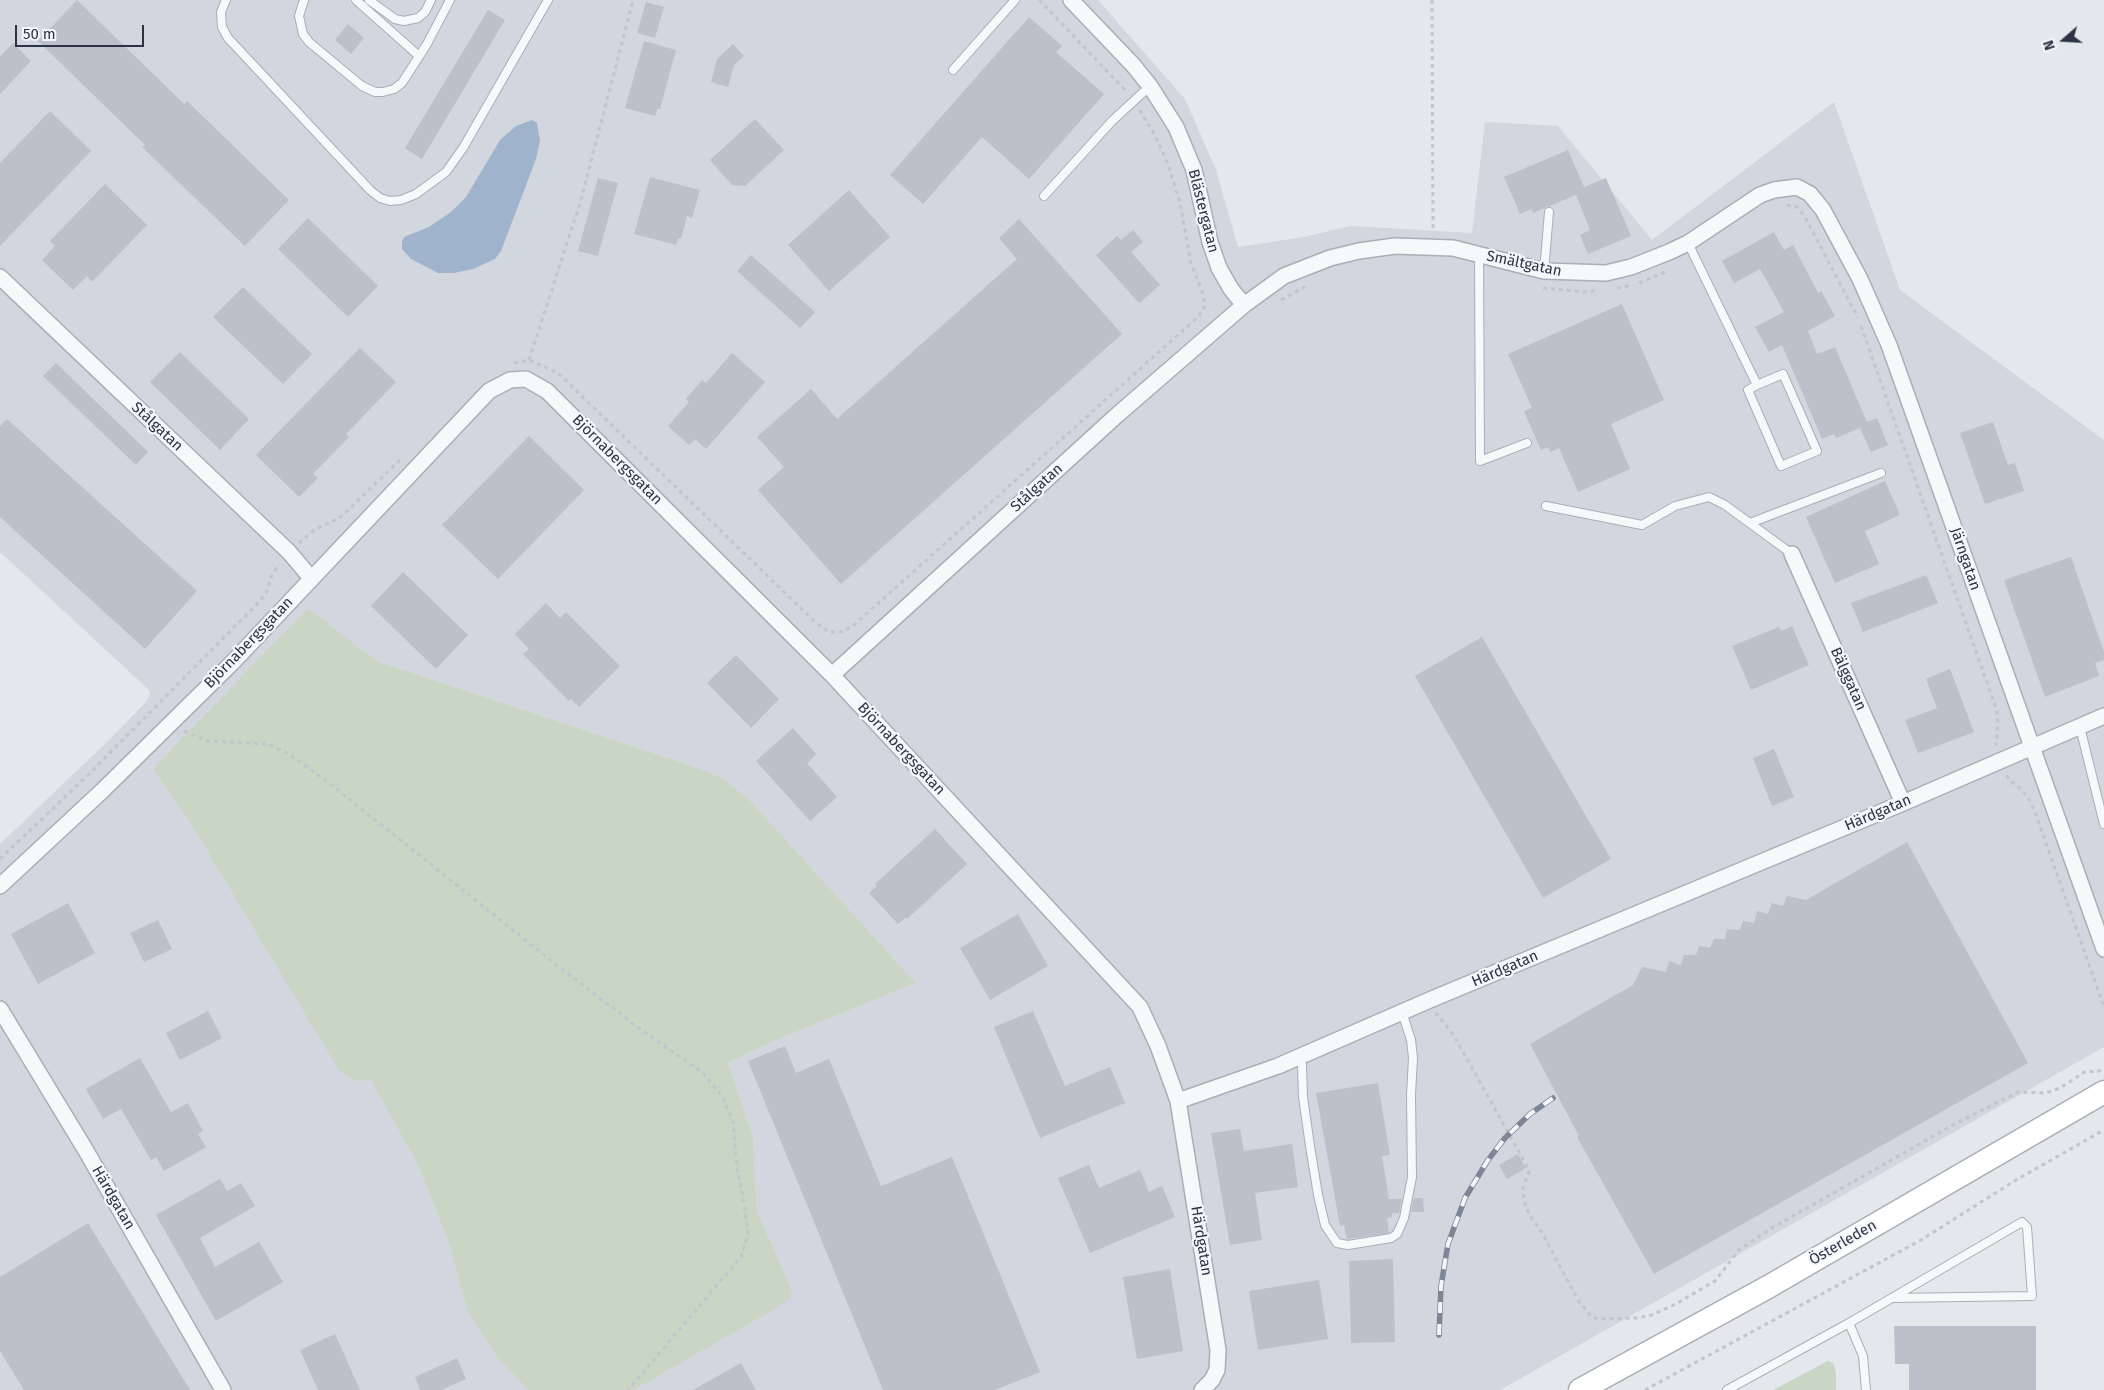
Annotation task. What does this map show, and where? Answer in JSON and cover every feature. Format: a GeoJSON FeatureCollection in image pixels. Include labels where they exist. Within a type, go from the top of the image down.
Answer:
{"type":"FeatureCollection","features":[{"type":"Feature","properties":{"kind":"main road","name":"Österleden"},"geometry":{"type":"LineString","coordinates":[[1580,1390],[1768,1287],[2104,1092]]}},
{"type":"Feature","properties":{"kind":"street","name":"Blästergatan"},"geometry":{"type":"LineString","coordinates":[[1071,0],[1133,65],[1150,86],[1176,127],[1194,170],[1210,242],[1219,268],[1231,289],[1244,305]]}},
{"type":"Feature","properties":{"kind":"street","name":"Smältgatan"},"geometry":{"type":"LineString","coordinates":[[1244,305],[1284,276],[1330,258],[1359,251],[1395,246],[1453,248],[1544,271],[1606,273],[1631,268],[1688,243],[1760,195],[1774,190],[1797,187]]}},
{"type":"Feature","properties":{"kind":"street","name":"Järngatan"},"geometry":{"type":"LineString","coordinates":[[1797,187],[1810,194],[1823,210],[1860,279],[1889,345],[2104,949]]}},
{"type":"Feature","properties":{"kind":"street","name":"Stålgatan"},"geometry":{"type":"LineString","coordinates":[[0,277],[289,552],[311,578]]}},
{"type":"Feature","properties":{"kind":"street","name":"Stålgatan"},"geometry":{"type":"LineString","coordinates":[[832,675],[1095,436],[1244,305]]}},
{"type":"Feature","properties":{"kind":"street","name":"Björnabergsgatan"},"geometry":{"type":"LineString","coordinates":[[0,886],[102,791],[232,663],[489,391],[510,380],[526,379],[547,391],[832,675],[1140,1007],[1158,1046],[1178,1101]]}},
{"type":"Feature","properties":{"kind":"street","name":"Bälggatan"},"geometry":{"type":"LineString","coordinates":[[1792,554],[1904,803]]}},
{"type":"Feature","properties":{"kind":"street","name":"Härdgatan"},"geometry":{"type":"LineString","coordinates":[[1202,1390],[1212,1380],[1217,1370],[1218,1350],[1178,1101],[1298,1058],[1404,1017],[2104,716]]}},
{"type":"Feature","properties":{"kind":"street","name":"Härdgatan"},"geometry":{"type":"LineString","coordinates":[[0,1009],[85,1149],[223,1390]]}},
{"type":"Feature","properties":{"kind":"lane"},"geometry":{"type":"LineString","coordinates":[[226,0],[222,12],[222,27],[228,38],[370,190],[380,198],[390,201],[401,200],[416,194],[446,172],[471,134],[548,0]]}},
{"type":"Feature","properties":{"kind":"lane"},"geometry":{"type":"LineString","coordinates":[[304,0],[299,16],[304,34],[309,42],[362,86],[374,92],[394,89],[402,83],[450,0]]}},
{"type":"Feature","properties":{"kind":"lane"},"geometry":{"type":"LineString","coordinates":[[356,0],[419,56]]}},
{"type":"Feature","properties":{"kind":"lane"},"geometry":{"type":"LineString","coordinates":[[370,0],[389,16],[404,21],[418,18],[425,12],[431,0]]}},
{"type":"Feature","properties":{"kind":"lane"},"geometry":{"type":"LineString","coordinates":[[953,70],[1015,0]]}},
{"type":"Feature","properties":{"kind":"lane"},"geometry":{"type":"LineString","coordinates":[[1044,196],[1112,122],[1150,86]]}},
{"type":"Feature","properties":{"kind":"lane"},"geometry":{"type":"LineString","coordinates":[[1544,271],[1549,212]]}},
{"type":"Feature","properties":{"kind":"lane"},"geometry":{"type":"LineString","coordinates":[[1688,243],[1757,385]]}},
{"type":"Feature","properties":{"kind":"lane"},"geometry":{"type":"LineString","coordinates":[[1479,255],[1480,461],[1527,443]]}},
{"type":"Feature","properties":{"kind":"lane"},"geometry":{"type":"LineString","coordinates":[[1783,374],[1817,450],[1782,466],[1748,390],[1757,385],[1783,374]]}},
{"type":"Feature","properties":{"kind":"lane"},"geometry":{"type":"LineString","coordinates":[[1750,523],[1880,473]]}},
{"type":"Feature","properties":{"kind":"lane"},"geometry":{"type":"LineString","coordinates":[[1546,506],[1642,525],[1675,506],[1709,497],[1725,505],[1792,554]]}},
{"type":"Feature","properties":{"kind":"lane"},"geometry":{"type":"LineString","coordinates":[[2080,727],[2104,824]]}},
{"type":"Feature","properties":{"kind":"lane"},"geometry":{"type":"LineString","coordinates":[[1298,1058],[1302,1065],[1310,1146],[1325,1225],[1337,1243],[1348,1245],[1391,1238],[1397,1234],[1404,1218],[1412,1177],[1410,1095],[1413,1058],[1411,1040],[1404,1017]]}},
{"type":"Feature","properties":{"kind":"lane"},"geometry":{"type":"LineString","coordinates":[[1727,1390],[1849,1323],[2022,1222],[2027,1227],[2032,1296],[1892,1298]]}},
{"type":"Feature","properties":{"kind":"lane"},"geometry":{"type":"LineString","coordinates":[[1849,1323],[1863,1356],[1866,1390]]}},
{"type":"Feature","properties":{"kind":"path"},"geometry":{"type":"LineString","coordinates":[[529,360],[581,200],[633,0]]}},
{"type":"Feature","properties":{"kind":"path"},"geometry":{"type":"LineString","coordinates":[[508,366],[516,362],[529,360],[558,373],[815,622],[829,632],[842,632],[855,624],[1198,317],[1203,310],[1205,303],[1191,263],[1180,203],[1168,164],[1156,137],[1124,88],[1039,0]]}},
{"type":"Feature","properties":{"kind":"path"},"geometry":{"type":"LineString","coordinates":[[1432,0],[1431,158],[1434,247]]}},
{"type":"Feature","properties":{"kind":"path"},"geometry":{"type":"LineString","coordinates":[[1275,304],[1312,283]]}},
{"type":"Feature","properties":{"kind":"path"},"geometry":{"type":"LineString","coordinates":[[1203,310],[1219,326]]}},
{"type":"Feature","properties":{"kind":"path"},"geometry":{"type":"LineString","coordinates":[[0,860],[90,773],[260,601],[266,594],[274,569],[289,552],[314,530],[341,517],[403,456]]}},
{"type":"Feature","properties":{"kind":"path"},"geometry":{"type":"LineString","coordinates":[[172,721],[187,734],[208,741],[268,744],[289,754],[329,783],[554,963],[643,1031],[703,1073],[722,1096],[733,1120],[737,1169],[748,1234],[741,1257],[628,1390]]}},
{"type":"Feature","properties":{"kind":"path"},"geometry":{"type":"LineString","coordinates":[[2001,760],[2008,780],[2025,794],[2036,815],[2104,1007]]}},
{"type":"Feature","properties":{"kind":"path"},"geometry":{"type":"LineString","coordinates":[[1404,1017],[1427,1013],[1438,1015],[1454,1036],[1526,1164],[1529,1172],[1524,1187],[1524,1194],[1530,1216],[1545,1238],[1578,1300],[1591,1316],[1597,1320],[1637,1318],[1652,1315],[1674,1305],[1715,1281],[1739,1250],[1770,1229],[1953,1125],[2018,1092],[2046,1093],[2060,1088],[2086,1071],[2097,1072],[2104,1068]]}},
{"type":"Feature","properties":{"kind":"path"},"geometry":{"type":"LineString","coordinates":[[1645,1390],[1920,1240],[2025,1175],[2104,1130]]}},
{"type":"Feature","properties":{"kind":"shaded area"},"geometry":{"type":"Polygon","coordinates":[[[0,0],[1098,0],[1185,99],[1216,170],[1238,247],[1304,237],[1350,226],[1472,233],[1485,122],[1558,126],[1652,240],[1834,102],[1900,290],[2104,440],[2104,1047],[1500,1390],[634,1390],[772,1311],[792,1290],[757,1211],[753,1136],[728,1063],[774,1041],[916,983],[746,796],[718,776],[377,661],[308,608],[152,769],[188,819],[248,918],[354,1081],[371,1079],[418,1165],[450,1246],[467,1310],[497,1357],[528,1390],[0,1390],[0,844],[106,743],[146,702],[150,695],[149,690],[0,552],[0,0]]]}},
{"type":"Feature","properties":{"kind":"green space"},"geometry":{"type":"Polygon","coordinates":[[[308,608],[377,661],[718,776],[746,796],[916,983],[774,1041],[728,1063],[753,1136],[757,1211],[792,1290],[790,1298],[772,1311],[634,1390],[528,1390],[497,1357],[467,1310],[450,1246],[418,1165],[371,1080],[354,1081],[339,1070],[188,819],[152,769],[308,608]]]}},
{"type":"Feature","properties":{"kind":"green space"},"geometry":{"type":"Polygon","coordinates":[[[1828,1361],[1833,1363],[1836,1373],[1836,1390],[1773,1390],[1828,1361]]]}},
{"type":"Feature","properties":{"kind":"water"},"geometry":{"type":"Polygon","coordinates":[[[532,120],[537,123],[540,141],[536,159],[501,251],[495,259],[473,269],[454,273],[438,273],[411,259],[402,249],[404,237],[429,227],[451,212],[466,197],[500,140],[516,126],[532,120]]]}},
{"type":"Feature","properties":{"kind":"building"},"geometry":{"type":"Polygon","coordinates":[[[77,0],[184,104],[187,101],[289,200],[245,246],[142,147],[145,145],[38,41],[77,0]]]}},
{"type":"Feature","properties":{"kind":"building"},"geometry":{"type":"Polygon","coordinates":[[[646,2],[664,7],[655,38],[637,33],[646,2]]]}},
{"type":"Feature","properties":{"kind":"building"},"geometry":{"type":"Polygon","coordinates":[[[488,10],[505,20],[422,159],[405,148],[488,10]]]}},
{"type":"Feature","properties":{"kind":"building"},"geometry":{"type":"Polygon","coordinates":[[[1029,17],[1062,46],[1056,52],[1104,94],[1029,179],[982,137],[923,204],[890,175],[1029,17]]]}},
{"type":"Feature","properties":{"kind":"building"},"geometry":{"type":"Polygon","coordinates":[[[348,24],[364,38],[351,54],[335,40],[348,24]]]}},
{"type":"Feature","properties":{"kind":"building"},"geometry":{"type":"Polygon","coordinates":[[[644,41],[676,50],[660,109],[657,109],[655,116],[625,108],[644,41]]]}},
{"type":"Feature","properties":{"kind":"building"},"geometry":{"type":"Polygon","coordinates":[[[13,43],[31,61],[0,94],[0,57],[13,43]]]}},
{"type":"Feature","properties":{"kind":"building"},"geometry":{"type":"Polygon","coordinates":[[[733,44],[744,56],[734,65],[728,87],[711,82],[717,59],[733,44]]]}},
{"type":"Feature","properties":{"kind":"building"},"geometry":{"type":"Polygon","coordinates":[[[50,111],[91,151],[0,246],[0,163],[50,111]]]}},
{"type":"Feature","properties":{"kind":"building"},"geometry":{"type":"Polygon","coordinates":[[[755,119],[784,150],[745,186],[732,185],[710,160],[755,119]]]}},
{"type":"Feature","properties":{"kind":"building"},"geometry":{"type":"Polygon","coordinates":[[[1568,150],[1584,187],[1606,178],[1631,236],[1588,254],[1580,235],[1590,230],[1576,195],[1533,213],[1532,209],[1520,214],[1504,177],[1568,150]]]}},
{"type":"Feature","properties":{"kind":"building"},"geometry":{"type":"Polygon","coordinates":[[[650,177],[700,190],[692,218],[687,216],[681,239],[678,238],[676,245],[634,234],[650,177]]]}},
{"type":"Feature","properties":{"kind":"building"},"geometry":{"type":"Polygon","coordinates":[[[598,178],[618,183],[598,256],[578,251],[598,178]]]}},
{"type":"Feature","properties":{"kind":"building"},"geometry":{"type":"Polygon","coordinates":[[[105,184],[147,225],[92,282],[87,276],[73,290],[42,260],[55,246],[50,241],[105,184]]]}},
{"type":"Feature","properties":{"kind":"building"},"geometry":{"type":"Polygon","coordinates":[[[849,190],[890,237],[829,291],[788,245],[849,190]]]}},
{"type":"Feature","properties":{"kind":"building"},"geometry":{"type":"Polygon","coordinates":[[[308,218],[378,286],[348,317],[278,249],[308,218]]]}},
{"type":"Feature","properties":{"kind":"building"},"geometry":{"type":"Polygon","coordinates":[[[1019,219],[1122,334],[841,584],[758,490],[784,467],[757,437],[811,389],[837,419],[1017,259],[999,238],[1019,219]]]}},
{"type":"Feature","properties":{"kind":"building"},"geometry":{"type":"Polygon","coordinates":[[[1133,230],[1143,242],[1131,252],[1160,285],[1139,303],[1096,255],[1117,236],[1121,240],[1133,230]]]}},
{"type":"Feature","properties":{"kind":"building"},"geometry":{"type":"Polygon","coordinates":[[[1774,232],[1784,250],[1793,245],[1818,293],[1821,291],[1835,316],[1808,331],[1817,354],[1835,347],[1867,422],[1877,418],[1888,445],[1871,452],[1860,428],[1836,438],[1834,434],[1822,439],[1782,345],[1769,352],[1755,327],[1784,312],[1760,269],[1734,283],[1722,261],[1774,232]]]}},
{"type":"Feature","properties":{"kind":"building"},"geometry":{"type":"Polygon","coordinates":[[[751,255],[815,312],[800,328],[737,271],[751,255]]]}},
{"type":"Feature","properties":{"kind":"building"},"geometry":{"type":"Polygon","coordinates":[[[243,287],[312,354],[283,384],[213,317],[243,287]]]}},
{"type":"Feature","properties":{"kind":"building"},"geometry":{"type":"Polygon","coordinates":[[[1622,304],[1664,400],[1611,424],[1630,469],[1578,492],[1559,448],[1550,452],[1548,447],[1541,450],[1524,411],[1532,408],[1508,354],[1622,304]]]}},
{"type":"Feature","properties":{"kind":"building"},"geometry":{"type":"Polygon","coordinates":[[[360,348],[396,382],[346,434],[349,437],[313,474],[318,478],[299,497],[256,455],[360,348]]]}},
{"type":"Feature","properties":{"kind":"building"},"geometry":{"type":"Polygon","coordinates":[[[180,352],[249,419],[220,450],[150,382],[180,352]]]}},
{"type":"Feature","properties":{"kind":"building"},"geometry":{"type":"Polygon","coordinates":[[[732,353],[765,382],[706,449],[695,439],[689,445],[668,426],[689,402],[686,399],[702,380],[706,383],[732,353]]]}},
{"type":"Feature","properties":{"kind":"building"},"geometry":{"type":"Polygon","coordinates":[[[56,363],[148,452],[136,465],[43,376],[56,363]]]}},
{"type":"Feature","properties":{"kind":"building"},"geometry":{"type":"Polygon","coordinates":[[[7,419],[197,591],[145,649],[0,517],[0,426],[7,419]]]}},
{"type":"Feature","properties":{"kind":"building"},"geometry":{"type":"Polygon","coordinates":[[[1993,422],[2008,465],[2015,463],[2024,491],[1985,504],[1960,433],[1993,422]]]}},
{"type":"Feature","properties":{"kind":"building"},"geometry":{"type":"Polygon","coordinates":[[[529,436],[584,490],[498,579],[442,525],[529,436]]]}},
{"type":"Feature","properties":{"kind":"building"},"geometry":{"type":"Polygon","coordinates":[[[1885,481],[1900,515],[1865,531],[1879,564],[1835,583],[1806,517],[1885,481]]]}},
{"type":"Feature","properties":{"kind":"building"},"geometry":{"type":"Polygon","coordinates":[[[2071,557],[2104,652],[2104,660],[2095,663],[2099,676],[2045,697],[2004,580],[2071,557]]]}},
{"type":"Feature","properties":{"kind":"building"},"geometry":{"type":"Polygon","coordinates":[[[403,572],[468,635],[436,669],[371,606],[403,572]]]}},
{"type":"Feature","properties":{"kind":"building"},"geometry":{"type":"Polygon","coordinates":[[[1926,575],[1938,603],[1863,632],[1851,603],[1926,575]]]}},
{"type":"Feature","properties":{"kind":"building"},"geometry":{"type":"Polygon","coordinates":[[[546,603],[560,618],[566,612],[620,666],[579,707],[571,699],[569,701],[523,654],[529,649],[515,634],[546,603]]]}},
{"type":"Feature","properties":{"kind":"building"},"geometry":{"type":"Polygon","coordinates":[[[1792,626],[1809,665],[1751,690],[1732,646],[1779,627],[1781,631],[1792,626]]]}},
{"type":"Feature","properties":{"kind":"building"},"geometry":{"type":"Polygon","coordinates":[[[1482,637],[1611,859],[1543,898],[1415,676],[1482,637]]]}},
{"type":"Feature","properties":{"kind":"building"},"geometry":{"type":"Polygon","coordinates":[[[736,655],[779,699],[751,728],[707,683],[736,655]]]}},
{"type":"Feature","properties":{"kind":"building"},"geometry":{"type":"Polygon","coordinates":[[[1950,669],[1974,732],[1918,753],[1905,720],[1937,708],[1926,679],[1950,669]]]}},
{"type":"Feature","properties":{"kind":"building"},"geometry":{"type":"Polygon","coordinates":[[[793,728],[816,754],[807,763],[837,797],[810,821],[756,761],[793,728]]]}},
{"type":"Feature","properties":{"kind":"building"},"geometry":{"type":"Polygon","coordinates":[[[1774,749],[1794,797],[1772,806],[1753,758],[1774,749]]]}},
{"type":"Feature","properties":{"kind":"building"},"geometry":{"type":"Polygon","coordinates":[[[935,829],[967,864],[907,919],[905,918],[898,924],[869,893],[877,886],[875,884],[935,829]]]}},
{"type":"Feature","properties":{"kind":"building"},"geometry":{"type":"Polygon","coordinates":[[[1907,842],[2028,1063],[1654,1274],[1577,1137],[1579,1136],[1530,1044],[1633,985],[1642,967],[1666,972],[1669,961],[1681,965],[1684,955],[1696,955],[1699,946],[1710,948],[1714,939],[1725,939],[1727,929],[1740,930],[1743,921],[1754,923],[1757,911],[1768,914],[1772,903],[1783,906],[1787,896],[1806,900],[1907,842]]]}},
{"type":"Feature","properties":{"kind":"building"},"geometry":{"type":"Polygon","coordinates":[[[68,903],[95,953],[38,984],[11,934],[68,903]]]}},
{"type":"Feature","properties":{"kind":"building"},"geometry":{"type":"Polygon","coordinates":[[[1018,914],[1048,966],[990,1000],[960,948],[1018,914]]]}},
{"type":"Feature","properties":{"kind":"building"},"geometry":{"type":"Polygon","coordinates":[[[158,920],[172,949],[144,962],[130,933],[158,920]]]}},
{"type":"Feature","properties":{"kind":"building"},"geometry":{"type":"Polygon","coordinates":[[[208,1011],[222,1038],[180,1060],[166,1033],[208,1011]]]}},
{"type":"Feature","properties":{"kind":"building"},"geometry":{"type":"Polygon","coordinates":[[[1033,1011],[1065,1086],[1110,1067],[1125,1103],[1040,1138],[994,1027],[1033,1011]]]}},
{"type":"Feature","properties":{"kind":"building"},"geometry":{"type":"Polygon","coordinates":[[[785,1046],[796,1073],[829,1059],[881,1186],[952,1157],[1040,1372],[995,1390],[883,1390],[748,1061],[785,1046]]]}},
{"type":"Feature","properties":{"kind":"building"},"geometry":{"type":"Polygon","coordinates":[[[140,1058],[171,1112],[188,1103],[203,1131],[198,1134],[206,1147],[164,1171],[156,1157],[151,1160],[121,1109],[103,1119],[86,1089],[140,1058]]]}},
{"type":"Feature","properties":{"kind":"building"},"geometry":{"type":"Polygon","coordinates":[[[1378,1083],[1390,1155],[1382,1156],[1389,1199],[1402,1199],[1399,1213],[1392,1213],[1392,1217],[1387,1218],[1389,1233],[1347,1239],[1344,1225],[1340,1226],[1316,1093],[1378,1083]]]}},
{"type":"Feature","properties":{"kind":"building"},"geometry":{"type":"Polygon","coordinates":[[[1240,1129],[1244,1151],[1292,1144],[1298,1187],[1255,1193],[1262,1240],[1230,1245],[1211,1133],[1240,1129]]]}},
{"type":"Feature","properties":{"kind":"building"},"geometry":{"type":"Polygon","coordinates":[[[1518,1154],[1526,1168],[1507,1179],[1499,1165],[1518,1154]]]}},
{"type":"Feature","properties":{"kind":"building"},"geometry":{"type":"Polygon","coordinates":[[[1089,1165],[1099,1188],[1140,1170],[1149,1192],[1162,1186],[1175,1217],[1090,1253],[1058,1178],[1089,1165]]]}},
{"type":"Feature","properties":{"kind":"building"},"geometry":{"type":"Polygon","coordinates":[[[220,1179],[227,1191],[241,1183],[255,1206],[200,1238],[215,1267],[259,1242],[283,1282],[216,1321],[156,1215],[220,1179]]]}},
{"type":"Feature","properties":{"kind":"building"},"geometry":{"type":"Polygon","coordinates":[[[1414,1198],[1423,1198],[1424,1212],[1411,1212],[1414,1198]]]}},
{"type":"Feature","properties":{"kind":"building"},"geometry":{"type":"Polygon","coordinates":[[[88,1223],[190,1390],[24,1390],[0,1351],[0,1277],[88,1223]]]}},
{"type":"Feature","properties":{"kind":"building"},"geometry":{"type":"Polygon","coordinates":[[[1393,1259],[1395,1342],[1351,1343],[1349,1261],[1393,1259]]]}},
{"type":"Feature","properties":{"kind":"building"},"geometry":{"type":"Polygon","coordinates":[[[1170,1269],[1183,1351],[1137,1359],[1123,1277],[1170,1269]]]}},
{"type":"Feature","properties":{"kind":"building"},"geometry":{"type":"Polygon","coordinates":[[[1319,1280],[1328,1339],[1258,1350],[1249,1291],[1319,1280]]]}},
{"type":"Feature","properties":{"kind":"building"},"geometry":{"type":"Polygon","coordinates":[[[1894,1326],[2036,1326],[2036,1390],[1909,1390],[1909,1364],[1895,1364],[1894,1326]]]}},
{"type":"Feature","properties":{"kind":"building"},"geometry":{"type":"Polygon","coordinates":[[[335,1334],[360,1390],[318,1390],[300,1350],[335,1334]]]}},
{"type":"Feature","properties":{"kind":"building"},"geometry":{"type":"Polygon","coordinates":[[[457,1358],[466,1379],[441,1390],[420,1390],[415,1377],[457,1358]]]}},
{"type":"Feature","properties":{"kind":"building"},"geometry":{"type":"Polygon","coordinates":[[[741,1363],[756,1390],[693,1390],[741,1363]]]}},
{"type":"Feature","properties":{"kind":"railway"},"geometry":{"type":"LineString","coordinates":[[1439,1335],[1441,1286],[1448,1244],[1465,1198],[1488,1160],[1505,1138],[1530,1114],[1553,1098]]}}]}
